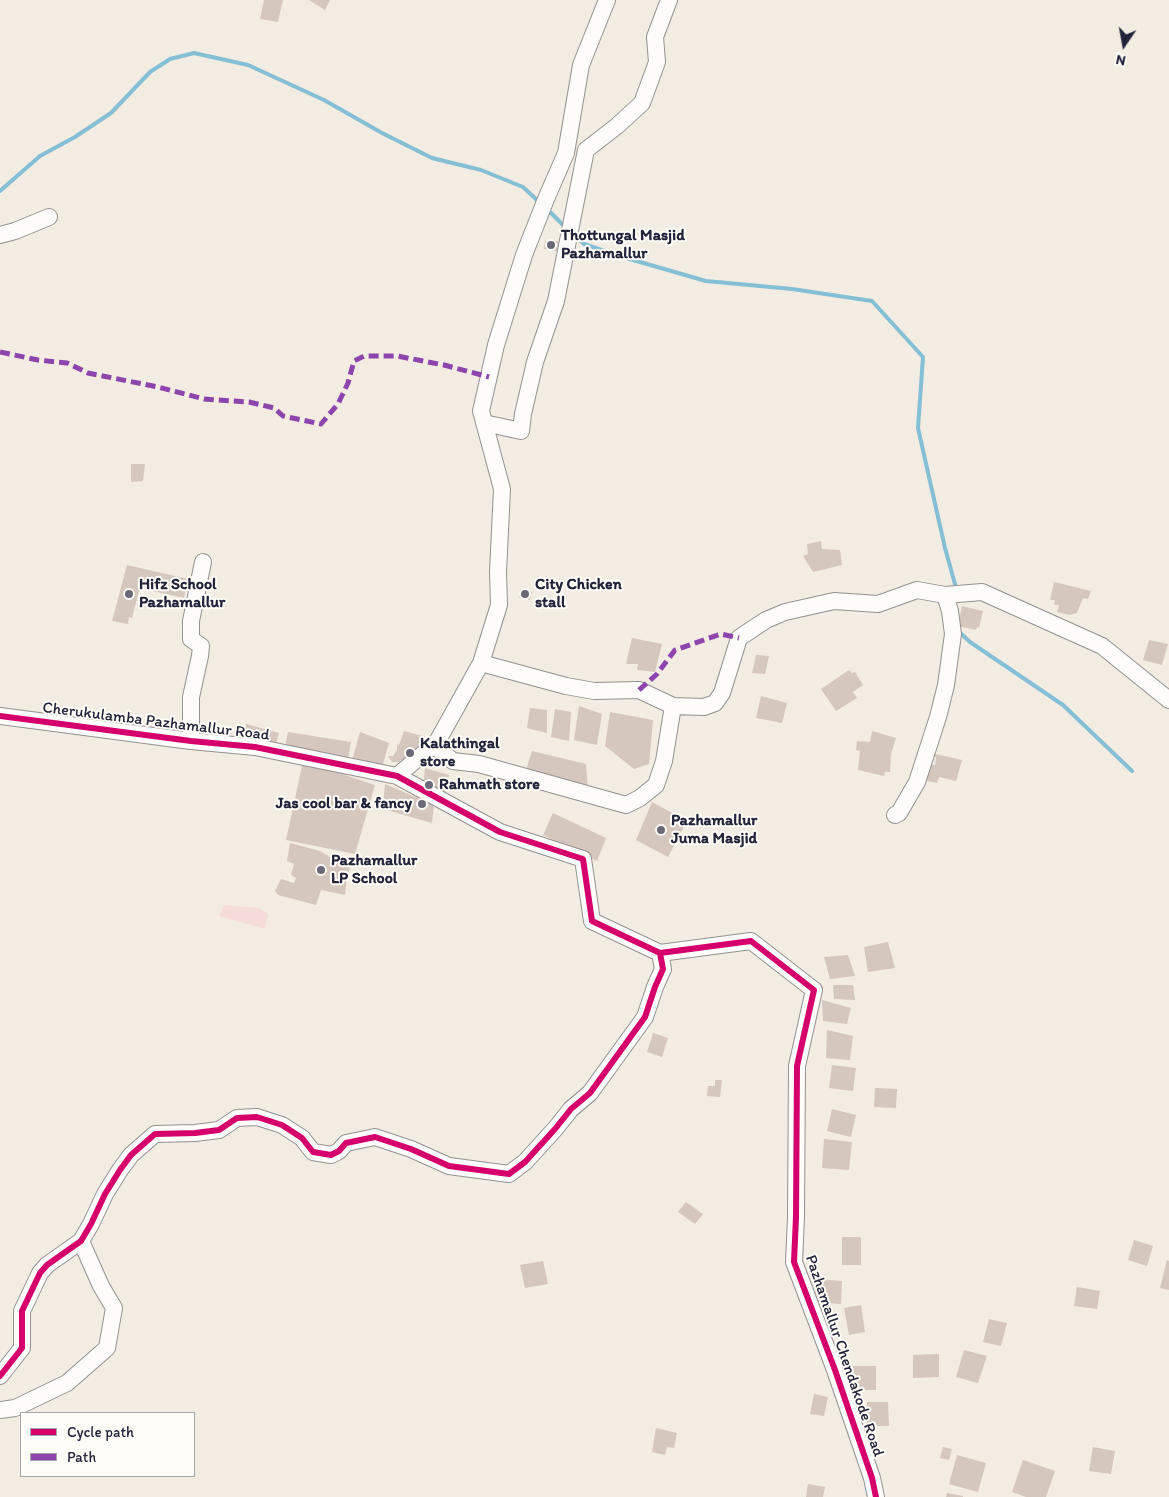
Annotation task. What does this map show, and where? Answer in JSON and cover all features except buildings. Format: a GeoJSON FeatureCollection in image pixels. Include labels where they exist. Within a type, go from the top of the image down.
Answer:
{"type":"FeatureCollection","features":[{"type":"Feature","properties":{"kind":"street"},"geometry":{"type":"LineString","coordinates":[[0,1376],[22,1348],[22,1311],[40,1273],[47,1265],[81,1241],[105,1194],[120,1170],[131,1155],[155,1134],[219,1130],[237,1118],[257,1117],[282,1125],[302,1138],[313,1152],[331,1155],[339,1151],[346,1143],[374,1138],[410,1148],[448,1166],[510,1174],[549,1136],[571,1108],[590,1093],[645,1017],[663,969],[660,954],[592,921],[583,860],[500,832],[397,776],[437,742],[481,663],[499,605],[498,572],[502,489],[481,411],[496,346],[524,255],[543,205],[566,154],[581,65],[607,0]]}},
{"type":"Feature","properties":{"kind":"street"},"geometry":{"type":"LineString","coordinates":[[484,423],[521,430],[536,362],[556,301],[586,150],[642,103],[656,62],[655,37],[669,0]]}},
{"type":"Feature","properties":{"kind":"street"},"geometry":{"type":"LineString","coordinates":[[0,235],[15,231],[48,217]]}},
{"type":"Feature","properties":{"kind":"street"},"geometry":{"type":"LineString","coordinates":[[191,741],[191,697],[200,656],[200,646],[191,639],[191,621],[203,562]]}},
{"type":"Feature","properties":{"kind":"street"},"geometry":{"type":"LineString","coordinates":[[481,663],[533,678],[594,691],[639,690],[673,706],[704,707],[715,703],[722,693],[739,638],[766,620],[786,612],[834,601],[878,604],[917,590],[946,595],[982,592],[1102,646],[1169,700]]}},
{"type":"Feature","properties":{"kind":"street"},"geometry":{"type":"LineString","coordinates":[[895,815],[899,813],[917,782],[938,718],[946,685],[953,634],[946,595]]}},
{"type":"Feature","properties":{"kind":"street"},"geometry":{"type":"LineString","coordinates":[[433,745],[453,761],[479,764],[626,805],[640,798],[656,785],[664,761],[673,706]]}},
{"type":"Feature","properties":{"kind":"street","name":"Cherukulamba Pazhamallur Road"},"geometry":{"type":"LineString","coordinates":[[0,716],[191,741],[255,747],[397,776]]}},
{"type":"Feature","properties":{"kind":"street","name":"Pazhamallur Chendakode Road"},"geometry":{"type":"LineString","coordinates":[[660,954],[751,941],[814,990],[797,1066],[794,1262],[835,1370],[872,1478],[876,1497]]}},
{"type":"Feature","properties":{"kind":"street"},"geometry":{"type":"LineString","coordinates":[[0,1410],[15,1408],[68,1383],[107,1348],[114,1308],[100,1286],[81,1241]]}},
{"type":"Feature","properties":{"kind":"shaded area"},"geometry":{"type":"Polygon","coordinates":[[[224,905],[259,908],[268,914],[265,929],[219,916],[224,905]]]}},
{"type":"Feature","properties":{"kind":"waterway"},"geometry":{"type":"LineString","coordinates":[[0,191],[40,156],[75,137],[111,113],[150,72],[170,59],[194,53],[248,65],[324,100],[382,133],[432,158],[481,170],[523,187],[539,202]]}},
{"type":"Feature","properties":{"kind":"waterway"},"geometry":{"type":"LineString","coordinates":[[548,210],[566,228]]}},
{"type":"Feature","properties":{"kind":"waterway"},"geometry":{"type":"LineString","coordinates":[[573,234],[584,244],[706,281],[792,289],[872,301],[923,357],[918,428],[955,590]]}},
{"type":"Feature","properties":{"kind":"waterway"},"geometry":{"type":"LineString","coordinates":[[958,631],[970,642],[1063,705],[1132,771]]}},
{"type":"Feature","properties":{"kind":"marked path"},"geometry":{"type":"LineString","coordinates":[[0,352],[38,360],[67,363],[88,373],[158,387],[204,399],[249,402],[274,408],[283,416],[321,424],[338,404],[348,383],[354,361],[364,356],[397,356],[444,365],[489,377]]}},
{"type":"Feature","properties":{"kind":"marked path"},"geometry":{"type":"LineString","coordinates":[[639,690],[657,674],[675,650],[721,634],[739,638]]}},
{"type":"Feature","properties":{"kind":"cycle path"},"geometry":{"type":"LineString","coordinates":[[0,716],[191,741],[255,747],[397,776],[500,832],[583,859],[592,921],[660,953],[751,941],[814,990],[797,1066],[794,1262],[835,1370],[872,1478],[876,1497]]}},
{"type":"Feature","properties":{"kind":"cycle path"},"geometry":{"type":"LineString","coordinates":[[0,1376],[22,1348],[22,1311],[40,1273],[47,1265],[81,1241],[105,1194],[120,1170],[131,1155],[155,1134],[219,1130],[237,1118],[257,1117],[282,1125],[302,1138],[313,1152],[331,1155],[339,1151],[346,1143],[375,1137],[411,1149],[449,1166],[509,1174],[525,1162],[571,1109],[590,1093],[645,1017],[663,969],[660,953]]}},
{"type":"Feature","properties":{"kind":"place","name":"Thottungal Masjid Pazhamallur"},"geometry":{"type":"Point","coordinates":[551,245]}},
{"type":"Feature","properties":{"kind":"place","name":"Hifz School Pazhamallur"},"geometry":{"type":"Point","coordinates":[129,594]}},
{"type":"Feature","properties":{"kind":"place","name":"City Chicken stall"},"geometry":{"type":"Point","coordinates":[525,594]}},
{"type":"Feature","properties":{"kind":"place","name":"Kalathingal store"},"geometry":{"type":"Point","coordinates":[410,753]}},
{"type":"Feature","properties":{"kind":"place","name":"Rahmath store"},"geometry":{"type":"Point","coordinates":[429,785]}},
{"type":"Feature","properties":{"kind":"place","name":"Jas cool bar & fancy"},"geometry":{"type":"Point","coordinates":[422,804]}},
{"type":"Feature","properties":{"kind":"place","name":"Pazhamallur Juma Masjid"},"geometry":{"type":"Point","coordinates":[661,830]}},
{"type":"Feature","properties":{"kind":"place","name":"Pazhamallur LP School"},"geometry":{"type":"Point","coordinates":[321,870]}}]}
